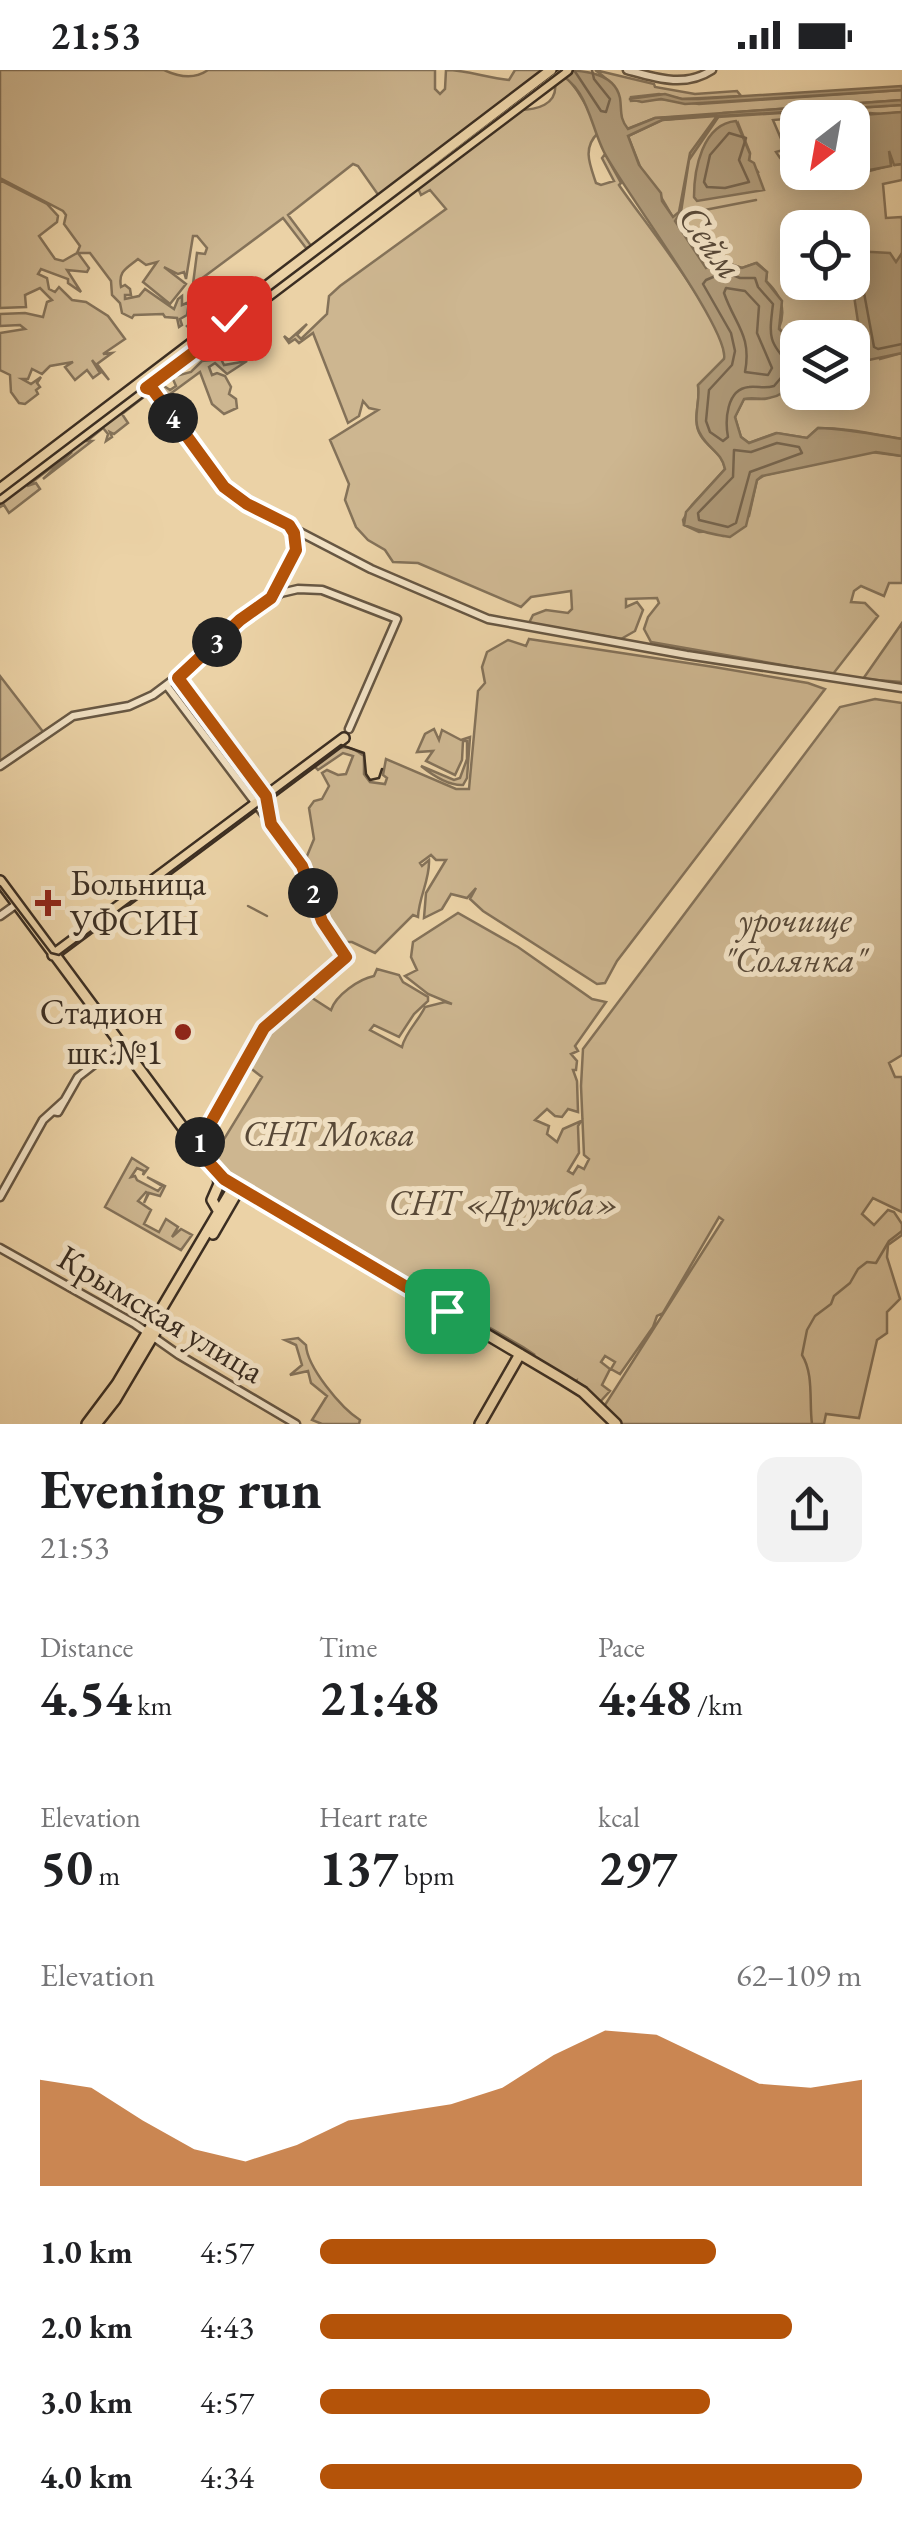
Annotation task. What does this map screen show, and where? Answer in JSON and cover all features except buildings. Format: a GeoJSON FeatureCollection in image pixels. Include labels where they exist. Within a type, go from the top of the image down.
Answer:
{"type":"FeatureCollection","features":[{"type":"Feature","properties":{"kind":"main road"},"geometry":{"type":"LineString","coordinates":[[543,82],[551,70]]}},
{"type":"Feature","properties":{"kind":"main road"},"geometry":{"type":"LineString","coordinates":[[0,489],[543,82],[567,70]]}},
{"type":"Feature","properties":{"kind":"main road"},"geometry":{"type":"LineString","coordinates":[[0,498],[222,326]]}},
{"type":"Feature","properties":{"kind":"main road"},"geometry":{"type":"LineString","coordinates":[[52,955],[346,733]]}},
{"type":"Feature","properties":{"kind":"main road"},"geometry":{"type":"LineString","coordinates":[[0,885],[52,955]]}},
{"type":"Feature","properties":{"kind":"main road"},"geometry":{"type":"LineString","coordinates":[[0,885],[218,1179],[583,1392],[616,1424]]}},
{"type":"Feature","properties":{"kind":"main road"},"geometry":{"type":"LineString","coordinates":[[218,1179],[212,1200],[222,1210]]}},
{"type":"Feature","properties":{"kind":"main road"},"geometry":{"type":"LineString","coordinates":[[96,1424],[115,1400],[237,1187]]}},
{"type":"Feature","properties":{"kind":"main road"},"geometry":{"type":"LineString","coordinates":[[86,1424],[151,1334]]}},
{"type":"Feature","properties":{"kind":"main road"},"geometry":{"type":"LineString","coordinates":[[482,1424],[522,1355]]}},
{"type":"Feature","properties":{"kind":"street"},"geometry":{"type":"LineString","coordinates":[[627,70],[676,81],[702,77],[712,70]]}},
{"type":"Feature","properties":{"kind":"street"},"geometry":{"type":"LineString","coordinates":[[146,388],[153,390],[224,487],[239,498],[371,569],[488,618],[687,655],[902,688]]}},
{"type":"Feature","properties":{"kind":"street"},"geometry":{"type":"LineString","coordinates":[[271,598],[296,550],[292,528]]}},
{"type":"Feature","properties":{"kind":"street"},"geometry":{"type":"LineString","coordinates":[[0,766],[63,720],[87,711],[136,704],[167,686],[240,620],[271,598],[298,589],[322,590],[397,619],[346,733]]}},
{"type":"Feature","properties":{"kind":"street"},"geometry":{"type":"LineString","coordinates":[[178,678],[266,796],[268,820]]}},
{"type":"Feature","properties":{"kind":"street"},"geometry":{"type":"LineString","coordinates":[[167,686],[306,873],[322,921],[345,959],[264,1028],[200,1142],[194,1146]]}},
{"type":"Feature","properties":{"kind":"street"},"geometry":{"type":"LineString","coordinates":[[0,916],[14,906]]}},
{"type":"Feature","properties":{"kind":"street"},"geometry":{"type":"LineString","coordinates":[[0,1196],[43,1120],[65,1100],[78,1076],[119,1045]]}},
{"type":"Feature","properties":{"kind":"street","name":"Крымская улица"},"geometry":{"type":"LineString","coordinates":[[0,1248],[151,1334],[179,1355],[296,1424]]}},
{"type":"Feature","properties":{"kind":"green space"},"geometry":{"type":"Polygon","coordinates":[[[0,70],[164,70],[186,76],[208,70],[435,70],[435,89],[440,94],[445,89],[446,70],[509,80],[515,70],[545,70],[379,196],[353,164],[288,215],[312,247],[306,248],[283,218],[197,282],[218,308],[190,329],[187,326],[192,322],[189,315],[197,253],[205,254],[207,248],[197,236],[193,236],[186,279],[184,272],[178,274],[164,267],[186,284],[170,304],[143,282],[157,262],[146,265],[138,259],[121,277],[121,287],[130,289],[131,295],[125,295],[125,299],[139,296],[145,289],[174,309],[182,296],[182,305],[189,302],[179,327],[177,318],[163,314],[132,318],[122,313],[120,303],[112,295],[111,281],[90,253],[78,253],[89,268],[87,272],[67,270],[81,292],[68,279],[41,269],[38,274],[47,278],[49,289],[55,292],[59,287],[72,300],[86,302],[108,316],[125,339],[103,354],[112,353],[97,364],[109,380],[92,360],[100,373],[93,378],[87,370],[75,380],[65,367],[73,362],[50,366],[42,374],[32,369],[28,379],[22,379],[31,384],[41,377],[37,383],[40,387],[36,390],[38,394],[25,404],[19,403],[11,392],[10,375],[0,370],[0,333],[25,329],[20,325],[0,326],[0,314],[43,317],[47,302],[52,300],[40,288],[25,295],[26,307],[0,308],[0,180],[47,204],[58,216],[57,222],[39,236],[55,259],[63,261],[77,253],[80,246],[64,224],[63,211],[0,178],[0,70]]]}},
{"type":"Feature","properties":{"kind":"green space"},"geometry":{"type":"Polygon","coordinates":[[[595,70],[655,87],[695,94],[737,91],[741,96],[682,99],[659,94],[631,97],[631,101],[661,99],[699,104],[902,90],[902,100],[780,100],[780,109],[723,113],[718,117],[780,113],[780,119],[773,120],[780,136],[780,151],[776,152],[780,158],[780,190],[870,190],[870,171],[891,165],[879,114],[870,113],[870,107],[902,105],[902,112],[882,114],[895,165],[902,164],[902,180],[883,184],[886,218],[902,217],[902,258],[898,263],[870,258],[870,210],[780,210],[780,300],[859,300],[866,320],[781,320],[781,302],[766,281],[767,272],[757,263],[742,268],[725,262],[707,269],[703,266],[655,187],[645,179],[628,136],[662,120],[716,115],[655,118],[627,129],[614,88],[595,70]],[[738,123],[696,196],[758,172],[749,160],[738,123]]]}},
{"type":"Feature","properties":{"kind":"green space"},"geometry":{"type":"Polygon","coordinates":[[[566,76],[585,103],[598,133],[589,151],[596,183],[614,181],[602,158],[605,154],[619,185],[698,297],[722,343],[724,359],[698,386],[696,418],[701,436],[722,459],[725,469],[692,505],[684,525],[723,536],[749,516],[757,480],[765,475],[871,452],[902,456],[902,583],[889,583],[884,596],[861,586],[854,591],[851,602],[865,603],[878,616],[833,674],[651,642],[644,629],[659,603],[657,598],[626,599],[626,607],[637,602],[643,610],[635,631],[621,639],[529,623],[533,615],[546,610],[568,613],[572,609],[571,591],[531,597],[521,607],[418,563],[393,562],[385,550],[356,527],[345,500],[349,484],[330,440],[378,410],[363,401],[359,416],[348,423],[313,333],[299,343],[295,339],[289,343],[284,336],[289,340],[307,324],[297,335],[301,339],[327,314],[329,296],[340,286],[446,209],[430,190],[421,195],[417,186],[519,110],[549,101],[555,83],[566,76]]]}},
{"type":"Feature","properties":{"kind":"green space"},"geometry":{"type":"Polygon","coordinates":[[[870,332],[880,359],[902,353],[902,439],[818,428],[807,438],[776,433],[749,443],[741,437],[735,417],[744,399],[765,399],[780,393],[780,410],[870,410],[870,332]]]}},
{"type":"Feature","properties":{"kind":"green space"},"geometry":{"type":"Polygon","coordinates":[[[221,359],[224,365],[247,361],[227,374],[215,363],[209,367],[212,375],[225,376],[231,387],[229,394],[236,399],[237,408],[224,414],[212,404],[200,372],[162,400],[154,386],[158,382],[170,390],[176,386],[172,377],[191,372],[202,361],[221,359]]]}},
{"type":"Feature","properties":{"kind":"green space"},"geometry":{"type":"Polygon","coordinates":[[[147,390],[149,393],[122,414],[128,423],[114,434],[110,432],[112,437],[106,441],[108,434],[103,428],[43,479],[72,452],[27,486],[36,483],[40,489],[9,513],[4,505],[0,507],[0,502],[147,390]]]}},
{"type":"Feature","properties":{"kind":"green space"},"geometry":{"type":"Polygon","coordinates":[[[902,623],[902,682],[863,679],[902,623]]]}},
{"type":"Feature","properties":{"kind":"green space"},"geometry":{"type":"Polygon","coordinates":[[[529,639],[714,667],[825,689],[617,961],[605,983],[597,984],[483,911],[470,899],[476,888],[467,898],[451,894],[442,909],[424,918],[426,893],[446,860],[436,860],[431,855],[420,863],[422,866],[429,860],[418,917],[413,915],[375,953],[352,942],[341,942],[329,930],[307,867],[314,839],[309,808],[322,799],[329,786],[322,773],[327,770],[346,774],[353,756],[343,753],[318,770],[314,766],[343,747],[364,756],[364,774],[370,782],[385,784],[386,759],[456,789],[469,789],[478,691],[485,683],[482,667],[487,652],[508,640],[526,646],[529,639]]]}},
{"type":"Feature","properties":{"kind":"green space"},"geometry":{"type":"Polygon","coordinates":[[[0,676],[44,733],[0,766],[0,676]]]}},
{"type":"Feature","properties":{"kind":"green space"},"geometry":{"type":"Polygon","coordinates":[[[875,699],[902,703],[902,1055],[889,1063],[895,1077],[902,1077],[902,1212],[873,1198],[862,1214],[874,1225],[888,1210],[894,1212],[902,1224],[902,1235],[888,1245],[887,1257],[900,1299],[887,1312],[887,1333],[877,1340],[859,1418],[826,1414],[824,1424],[619,1424],[603,1408],[723,1220],[719,1217],[663,1313],[657,1316],[620,1374],[611,1369],[615,1362],[605,1356],[601,1362],[610,1369],[602,1385],[610,1391],[599,1403],[586,1387],[521,1352],[535,1355],[523,1347],[340,1245],[341,1242],[338,1245],[323,1236],[322,1230],[319,1234],[303,1219],[301,1222],[288,1211],[295,1214],[210,1162],[262,1077],[245,1064],[264,1030],[306,994],[331,1010],[343,993],[374,976],[377,969],[399,975],[428,1001],[399,1037],[374,1025],[370,1030],[402,1047],[425,1007],[452,1004],[428,994],[405,976],[417,970],[411,957],[413,942],[458,913],[518,947],[592,999],[606,1002],[575,1046],[578,1051],[571,1054],[577,1061],[573,1070],[578,1112],[568,1109],[562,1117],[547,1109],[535,1120],[549,1126],[547,1134],[557,1142],[563,1129],[581,1121],[579,1153],[568,1171],[573,1174],[578,1166],[584,1169],[589,1159],[584,1155],[583,1049],[840,707],[875,699]]]}},
{"type":"Feature","properties":{"kind":"green space"},"geometry":{"type":"Polygon","coordinates":[[[434,729],[439,740],[442,730],[461,740],[470,737],[467,778],[463,785],[445,782],[421,766],[454,780],[460,778],[467,759],[467,741],[463,741],[462,760],[455,775],[426,761],[433,751],[417,752],[425,734],[434,729]]]}},
{"type":"Feature","properties":{"kind":"green space"},"geometry":{"type":"Polygon","coordinates":[[[132,1158],[148,1168],[143,1175],[144,1171],[137,1168],[131,1177],[158,1191],[162,1186],[147,1177],[165,1186],[160,1196],[149,1193],[144,1203],[146,1192],[138,1201],[151,1210],[144,1224],[159,1232],[166,1219],[178,1227],[172,1237],[181,1229],[192,1235],[181,1250],[105,1207],[132,1158]]]}},
{"type":"Feature","properties":{"kind":"green space"},"geometry":{"type":"Polygon","coordinates":[[[298,1338],[306,1345],[326,1386],[360,1420],[359,1424],[322,1424],[312,1420],[327,1396],[311,1383],[308,1371],[290,1375],[302,1365],[296,1345],[285,1340],[298,1338]]]}},
{"type":"Feature","properties":{"kind":"water"},"geometry":{"type":"Polygon","coordinates":[[[552,70],[594,74],[610,82],[620,98],[622,118],[628,129],[655,118],[780,109],[780,112],[719,116],[689,160],[681,212],[675,221],[706,268],[720,262],[742,268],[756,263],[767,272],[766,281],[782,301],[780,394],[766,399],[744,399],[735,417],[741,437],[749,443],[777,433],[807,438],[818,428],[850,431],[902,439],[902,456],[876,452],[762,476],[757,480],[746,526],[730,537],[684,525],[686,512],[725,469],[701,435],[696,417],[698,385],[724,359],[721,343],[694,291],[604,152],[586,105],[573,85],[552,70]],[[717,116],[662,120],[628,136],[639,165],[661,193],[662,201],[673,217],[679,212],[690,153],[717,116]]]}},
{"type":"Feature","properties":{"kind":"water"},"geometry":{"type":"Polygon","coordinates":[[[902,86],[902,90],[685,104],[629,99],[665,94],[698,99],[902,86]]]}},
{"type":"Feature","properties":{"kind":"water"},"geometry":{"type":"Polygon","coordinates":[[[902,100],[902,105],[870,107],[870,102],[902,100]]]}},
{"type":"Feature","properties":{"kind":"water"},"geometry":{"type":"Polygon","coordinates":[[[902,112],[902,164],[894,165],[889,151],[891,166],[870,170],[870,114],[902,112]]]}},
{"type":"Feature","properties":{"kind":"water"},"geometry":{"type":"Polygon","coordinates":[[[736,121],[764,190],[697,201],[694,186],[702,150],[715,130],[736,121]]]}},
{"type":"Feature","properties":{"kind":"water"},"geometry":{"type":"Polygon","coordinates":[[[870,252],[890,253],[896,262],[902,253],[902,353],[870,360],[870,320],[858,320],[855,300],[870,300],[870,252]]]}},
{"type":"Feature","properties":{"kind":"waterway","name":"Сейм"},"geometry":{"type":"LineString","coordinates":[[679,215],[756,200]]}},
{"type":"Feature","properties":{"kind":"waterway"},"geometry":{"type":"LineString","coordinates":[[248,906],[267,916]]}},
{"type":"Feature","properties":{"kind":"waterway"},"geometry":{"type":"LineString","coordinates":[[812,1424],[810,1379],[802,1355],[807,1330],[858,1269],[867,1262],[876,1263],[889,1241],[902,1231]]}},
{"type":"Feature","properties":{"kind":"tram line"},"geometry":{"type":"LineString","coordinates":[[0,495],[562,70]]}},
{"type":"Feature","properties":{"kind":"tram line"},"geometry":{"type":"LineString","coordinates":[[0,886],[51,953],[59,955],[341,745],[364,753],[370,780],[379,778],[382,769]]}},
{"type":"Feature","properties":{"kind":"place","name":"Больница УФСИН"},"geometry":{"type":"Point","coordinates":[48,903]}},
{"type":"Feature","properties":{"kind":"place","name":"Стадион шк.№1"},"geometry":{"type":"Point","coordinates":[183,1032]}},
{"type":"Feature","properties":{"kind":"route"},"geometry":{"type":"LineString","coordinates":[[229,318],[238,319],[146,388],[153,390],[224,487],[247,504],[289,525],[296,547],[271,598],[240,620],[178,678],[266,796],[271,824],[302,866],[322,921],[346,957],[264,1028],[200,1142],[194,1146],[224,1179],[447,1311]]}},
{"type":"Feature","properties":{"kind":"park label","name":"урочище \"Солянка\""},"geometry":{"type":"Point","coordinates":[795,940]}},
{"type":"Feature","properties":{"kind":"park label","name":"СНТ Моква"},"geometry":{"type":"Point","coordinates":[329,1134]}},
{"type":"Feature","properties":{"kind":"park label","name":"СНТ «Дружба»"},"geometry":{"type":"Point","coordinates":[504,1203]}}]}
